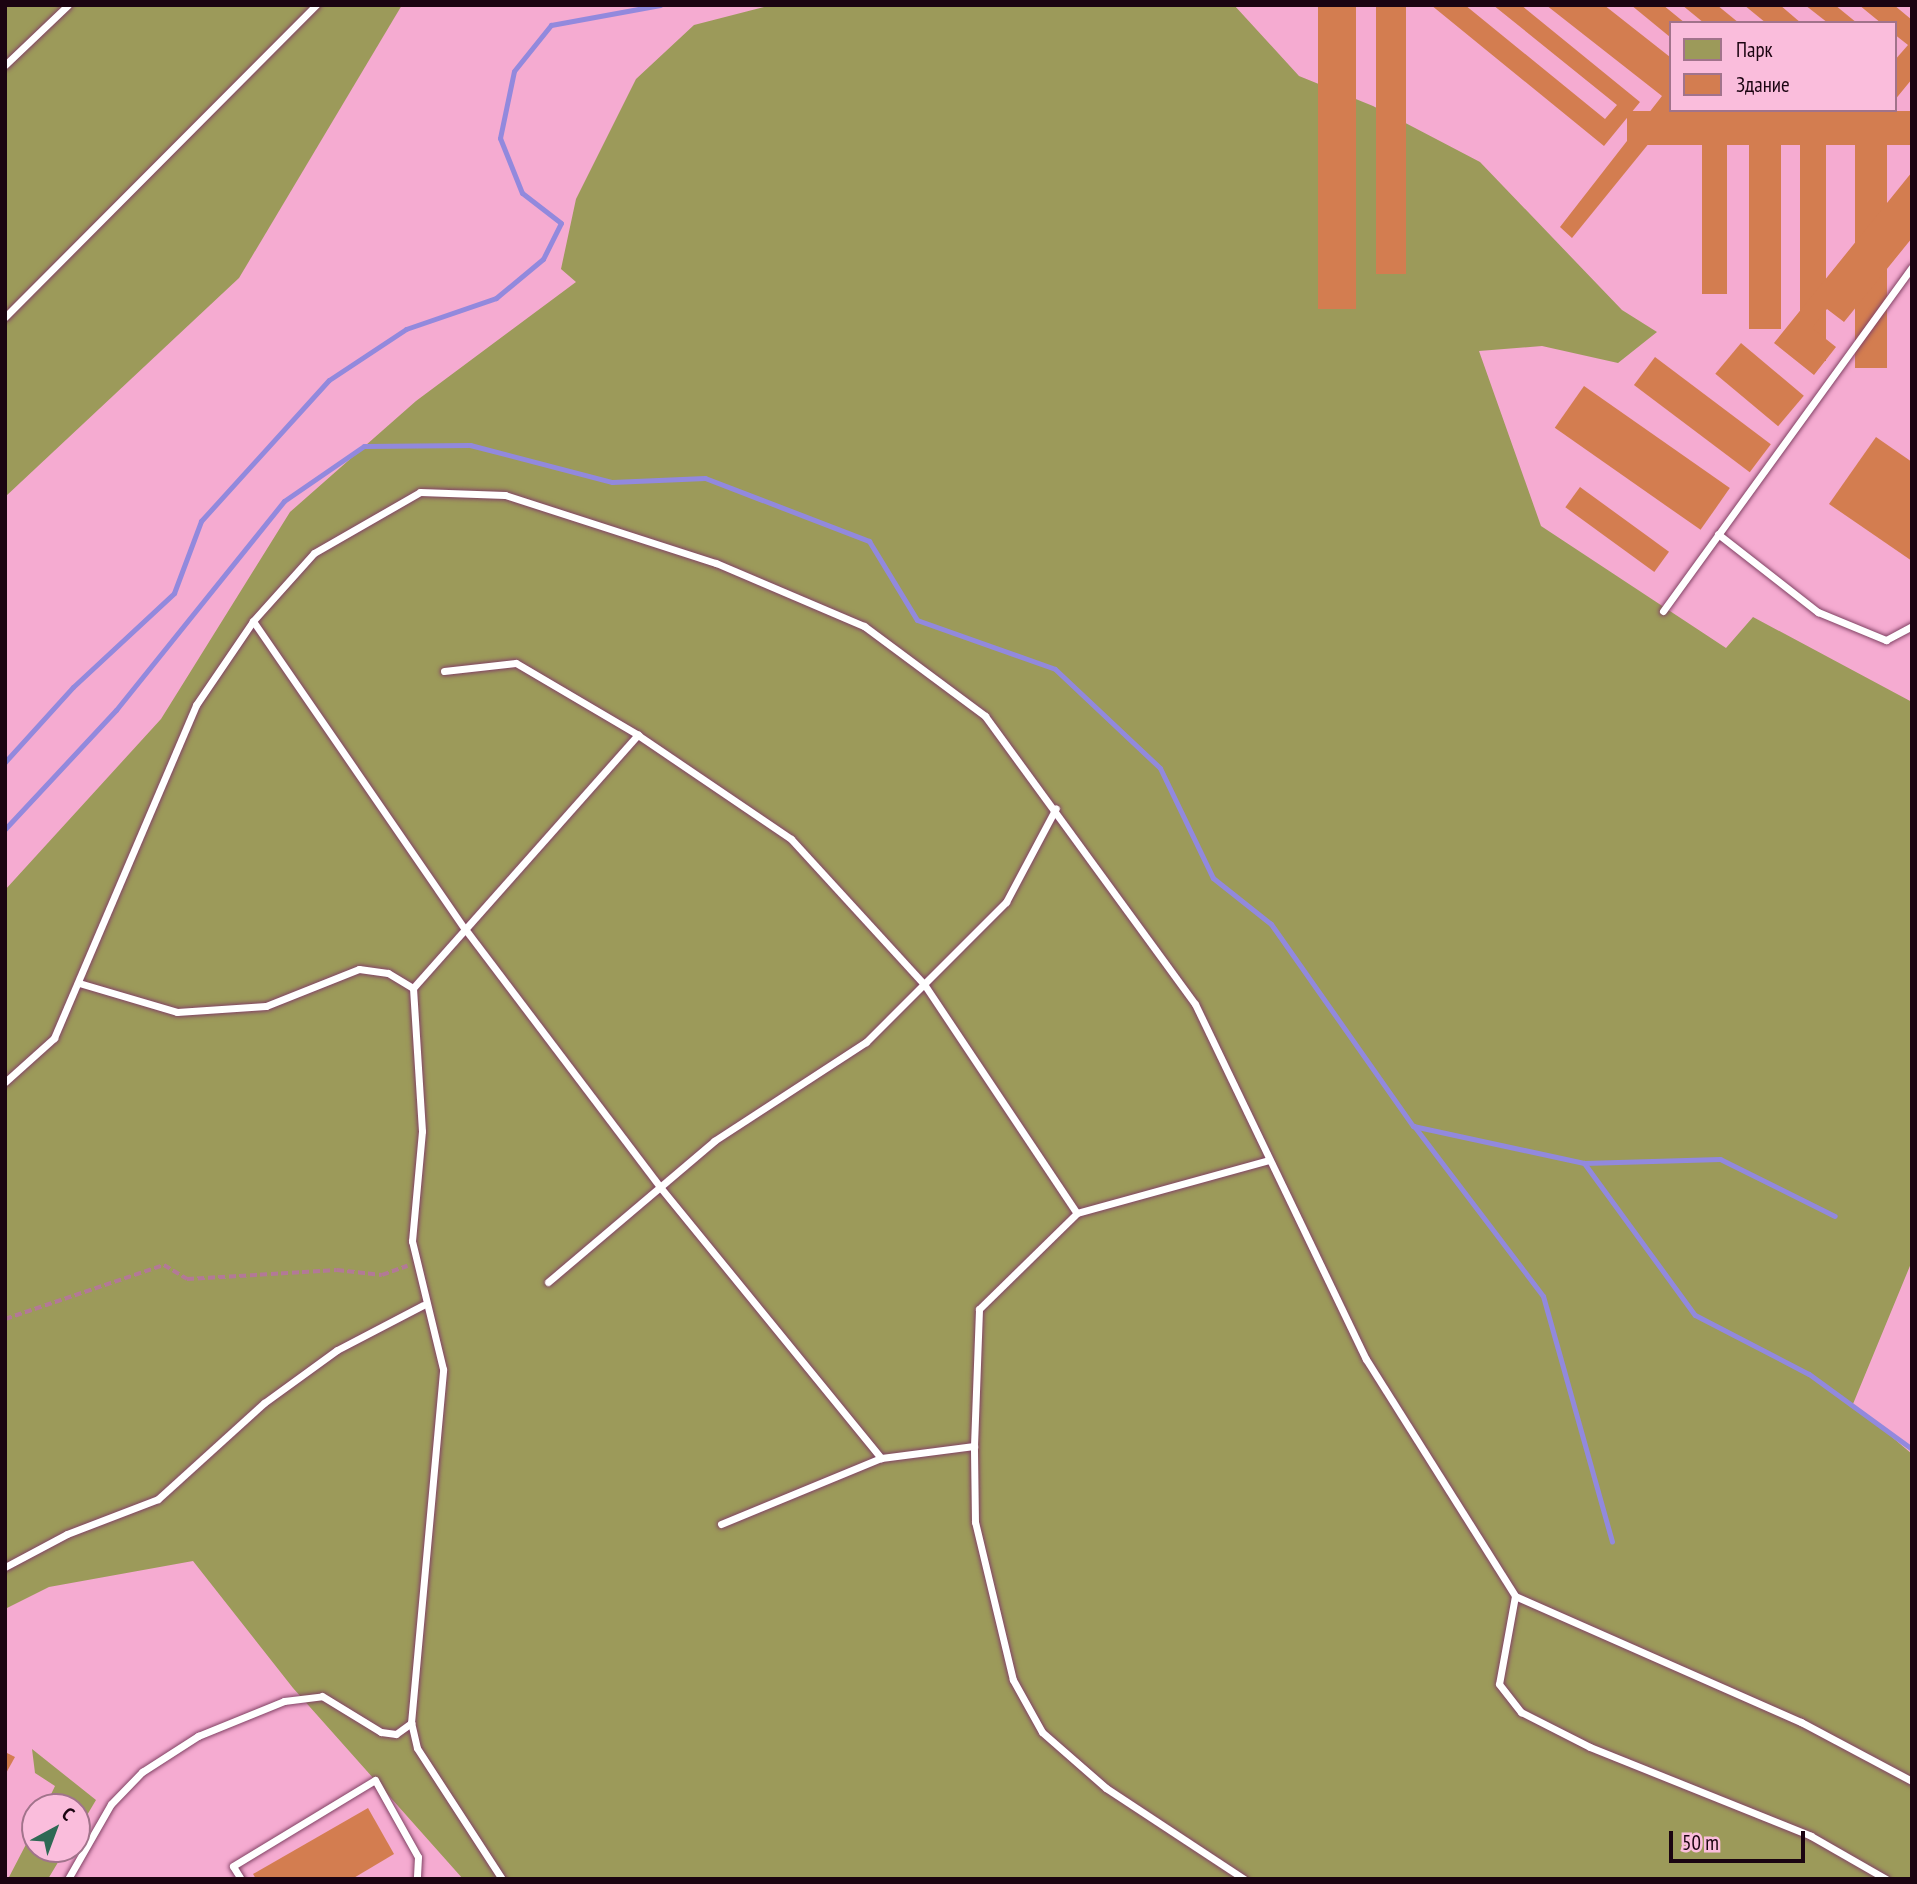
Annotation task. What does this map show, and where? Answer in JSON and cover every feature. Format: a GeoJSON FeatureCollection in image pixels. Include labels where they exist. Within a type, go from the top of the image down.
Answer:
{"type":"FeatureCollection","features":[{"type":"Feature","properties":{"kind":"lane"},"geometry":{"type":"LineString","coordinates":[[5,65],[68,5]]}},
{"type":"Feature","properties":{"kind":"lane"},"geometry":{"type":"LineString","coordinates":[[5,317],[316,5]]}},
{"type":"Feature","properties":{"kind":"lane"},"geometry":{"type":"LineString","coordinates":[[1663,611],[1912,267]]}},
{"type":"Feature","properties":{"kind":"lane"},"geometry":{"type":"LineString","coordinates":[[5,1082],[54,1038],[79,983],[116,883],[196,705],[253,621],[314,553],[420,492],[505,495],[716,563],[863,626],[985,716],[1056,808],[1195,1004],[1366,1359],[1515,1596],[1801,1722],[1912,1782]]}},
{"type":"Feature","properties":{"kind":"lane"},"geometry":{"type":"LineString","coordinates":[[1718,534],[1818,612],[1886,640],[1912,626]]}},
{"type":"Feature","properties":{"kind":"lane"},"geometry":{"type":"LineString","coordinates":[[253,621],[466,929],[660,1187],[881,1458]]}},
{"type":"Feature","properties":{"kind":"lane"},"geometry":{"type":"LineString","coordinates":[[444,671],[516,663],[638,735],[792,839],[924,984],[1077,1213]]}},
{"type":"Feature","properties":{"kind":"lane"},"geometry":{"type":"LineString","coordinates":[[502,1879],[417,1748],[411,1723],[443,1369],[423,1305],[412,1241],[422,1131],[413,988],[638,735]]}},
{"type":"Feature","properties":{"kind":"lane"},"geometry":{"type":"LineString","coordinates":[[548,1282],[714,1141],[866,1042],[1006,902],[1056,808]]}},
{"type":"Feature","properties":{"kind":"lane"},"geometry":{"type":"LineString","coordinates":[[79,983],[177,1013],[266,1006],[359,969],[388,973],[413,988]]}},
{"type":"Feature","properties":{"kind":"lane"},"geometry":{"type":"LineString","coordinates":[[1244,1879],[1106,1788],[1042,1732],[1013,1679],[975,1522],[974,1446],[979,1309],[1077,1213],[1269,1160]]}},
{"type":"Feature","properties":{"kind":"lane"},"geometry":{"type":"LineString","coordinates":[[5,1567],[66,1534],[158,1499],[264,1403],[337,1350],[423,1305]]}},
{"type":"Feature","properties":{"kind":"lane"},"geometry":{"type":"LineString","coordinates":[[721,1524],[881,1458],[974,1446]]}},
{"type":"Feature","properties":{"kind":"lane"},"geometry":{"type":"LineString","coordinates":[[1515,1596],[1499,1684],[1521,1712],[1590,1747],[1811,1836],[1886,1879]]}},
{"type":"Feature","properties":{"kind":"lane"},"geometry":{"type":"LineString","coordinates":[[68,1879],[111,1804],[142,1772],[198,1736],[284,1701],[322,1696],[382,1732],[396,1734],[411,1723]]}},
{"type":"Feature","properties":{"kind":"lane"},"geometry":{"type":"LineString","coordinates":[[241,1879],[233,1866],[375,1780],[418,1857],[416,1879]]}},
{"type":"Feature","properties":{"kind":"path"},"geometry":{"type":"LineString","coordinates":[[5,1319],[164,1265],[187,1279],[337,1270],[382,1275],[416,1263]]}},
{"type":"Feature","properties":{"kind":"green space"},"geometry":{"type":"Polygon","coordinates":[[[5,5],[402,5],[239,278],[5,497],[5,5]]]}},
{"type":"Feature","properties":{"kind":"green space"},"geometry":{"type":"Polygon","coordinates":[[[772,5],[1234,5],[1299,76],[1373,106],[1480,162],[1622,310],[1657,332],[1618,363],[1542,346],[1479,351],[1541,526],[1726,648],[1753,617],[1912,702],[1912,1261],[1853,1404],[1912,1454],[1912,1879],[463,1879],[293,1688],[193,1561],[49,1587],[5,1609],[5,890],[161,719],[290,512],[416,401],[576,282],[561,269],[576,199],[636,79],[694,25],[772,5]]]}},
{"type":"Feature","properties":{"kind":"green space"},"geometry":{"type":"Polygon","coordinates":[[[32,1749],[87,1793],[52,1793],[55,1786],[35,1773],[32,1749]]]}},
{"type":"Feature","properties":{"kind":"green space"},"geometry":{"type":"Polygon","coordinates":[[[91,1796],[96,1800],[91,1808],[91,1796]]]}},
{"type":"Feature","properties":{"kind":"green space"},"geometry":{"type":"Polygon","coordinates":[[[21,1854],[21,1863],[58,1863],[48,1879],[8,1879],[21,1854]]]}},
{"type":"Feature","properties":{"kind":"building"},"geometry":{"type":"Polygon","coordinates":[[[1318,5],[1356,5],[1356,309],[1318,309],[1318,5]]]}},
{"type":"Feature","properties":{"kind":"building"},"geometry":{"type":"Polygon","coordinates":[[[1376,5],[1406,5],[1406,274],[1376,274],[1376,5]]]}},
{"type":"Feature","properties":{"kind":"building"},"geometry":{"type":"Polygon","coordinates":[[[1431,5],[1465,5],[1605,119],[1617,105],[1493,5],[1521,5],[1640,102],[1604,146],[1431,5]]]}},
{"type":"Feature","properties":{"kind":"building"},"geometry":{"type":"Polygon","coordinates":[[[1546,5],[1604,5],[1668,55],[1668,112],[1674,112],[1572,238],[1560,227],[1662,96],[1546,5]]]}},
{"type":"Feature","properties":{"kind":"building"},"geometry":{"type":"Polygon","coordinates":[[[1631,5],[1663,5],[1683,21],[1668,21],[1668,35],[1631,5]]]}},
{"type":"Feature","properties":{"kind":"building"},"geometry":{"type":"Polygon","coordinates":[[[1682,5],[1717,5],[1737,21],[1702,21],[1682,5]]]}},
{"type":"Feature","properties":{"kind":"building"},"geometry":{"type":"Polygon","coordinates":[[[1744,5],[1780,5],[1799,21],[1764,21],[1744,5]]]}},
{"type":"Feature","properties":{"kind":"building"},"geometry":{"type":"Polygon","coordinates":[[[1805,5],[1835,5],[1855,21],[1825,21],[1805,5]]]}},
{"type":"Feature","properties":{"kind":"building"},"geometry":{"type":"Polygon","coordinates":[[[1859,5],[1894,5],[1912,20],[1912,79],[1896,99],[1896,59],[1908,45],[1896,36],[1896,21],[1879,21],[1859,5]]]}},
{"type":"Feature","properties":{"kind":"building"},"geometry":{"type":"Polygon","coordinates":[[[1627,111],[1912,111],[1912,145],[1627,145],[1627,111]]]}},
{"type":"Feature","properties":{"kind":"building"},"geometry":{"type":"Polygon","coordinates":[[[1702,112],[1727,112],[1727,294],[1702,294],[1702,112]]]}},
{"type":"Feature","properties":{"kind":"building"},"geometry":{"type":"Polygon","coordinates":[[[1749,112],[1781,112],[1781,329],[1749,329],[1749,112]]]}},
{"type":"Feature","properties":{"kind":"building"},"geometry":{"type":"Polygon","coordinates":[[[1800,112],[1826,112],[1826,361],[1800,361],[1800,112]]]}},
{"type":"Feature","properties":{"kind":"building"},"geometry":{"type":"Polygon","coordinates":[[[1855,112],[1887,112],[1887,368],[1855,368],[1855,112]]]}},
{"type":"Feature","properties":{"kind":"building"},"geometry":{"type":"Polygon","coordinates":[[[1912,172],[1912,238],[1844,322],[1827,309],[1812,328],[1836,347],[1814,375],[1774,343],[1912,172]]]}},
{"type":"Feature","properties":{"kind":"building"},"geometry":{"type":"Polygon","coordinates":[[[1741,343],[1804,396],[1778,426],[1715,374],[1741,343]]]}},
{"type":"Feature","properties":{"kind":"building"},"geometry":{"type":"Polygon","coordinates":[[[1655,357],[1771,444],[1750,472],[1634,385],[1655,357]]]}},
{"type":"Feature","properties":{"kind":"building"},"geometry":{"type":"Polygon","coordinates":[[[1584,386],[1730,488],[1701,530],[1555,428],[1584,386]]]}},
{"type":"Feature","properties":{"kind":"building"},"geometry":{"type":"Polygon","coordinates":[[[1876,437],[1912,462],[1912,561],[1829,504],[1876,437]]]}},
{"type":"Feature","properties":{"kind":"building"},"geometry":{"type":"Polygon","coordinates":[[[1580,487],[1669,552],[1654,572],[1565,507],[1580,487]]]}},
{"type":"Feature","properties":{"kind":"building"},"geometry":{"type":"Polygon","coordinates":[[[5,1752],[15,1757],[5,1775],[5,1752]]]}},
{"type":"Feature","properties":{"kind":"building"},"geometry":{"type":"Polygon","coordinates":[[[368,1808],[394,1854],[352,1879],[256,1879],[253,1874],[368,1808]]]}},
{"type":"Feature","properties":{"kind":"waterway"},"geometry":{"type":"LineString","coordinates":[[5,762],[73,687],[174,593],[201,521],[329,380],[406,329],[496,298],[543,259],[561,223],[522,193],[500,138],[514,71],[551,25],[660,5]]}},
{"type":"Feature","properties":{"kind":"waterway"},"geometry":{"type":"LineString","coordinates":[[5,829],[116,710],[284,501],[364,446],[470,445],[612,482],[705,478],[869,541],[917,620],[1055,669],[1160,768],[1213,878],[1271,924],[1413,1126],[1584,1163],[1720,1159],[1835,1216]]}},
{"type":"Feature","properties":{"kind":"waterway"},"geometry":{"type":"LineString","coordinates":[[1414,1126],[1543,1296],[1612,1542]]}},
{"type":"Feature","properties":{"kind":"waterway"},"geometry":{"type":"LineString","coordinates":[[1584,1163],[1695,1315],[1809,1374],[1912,1449]]}}]}
